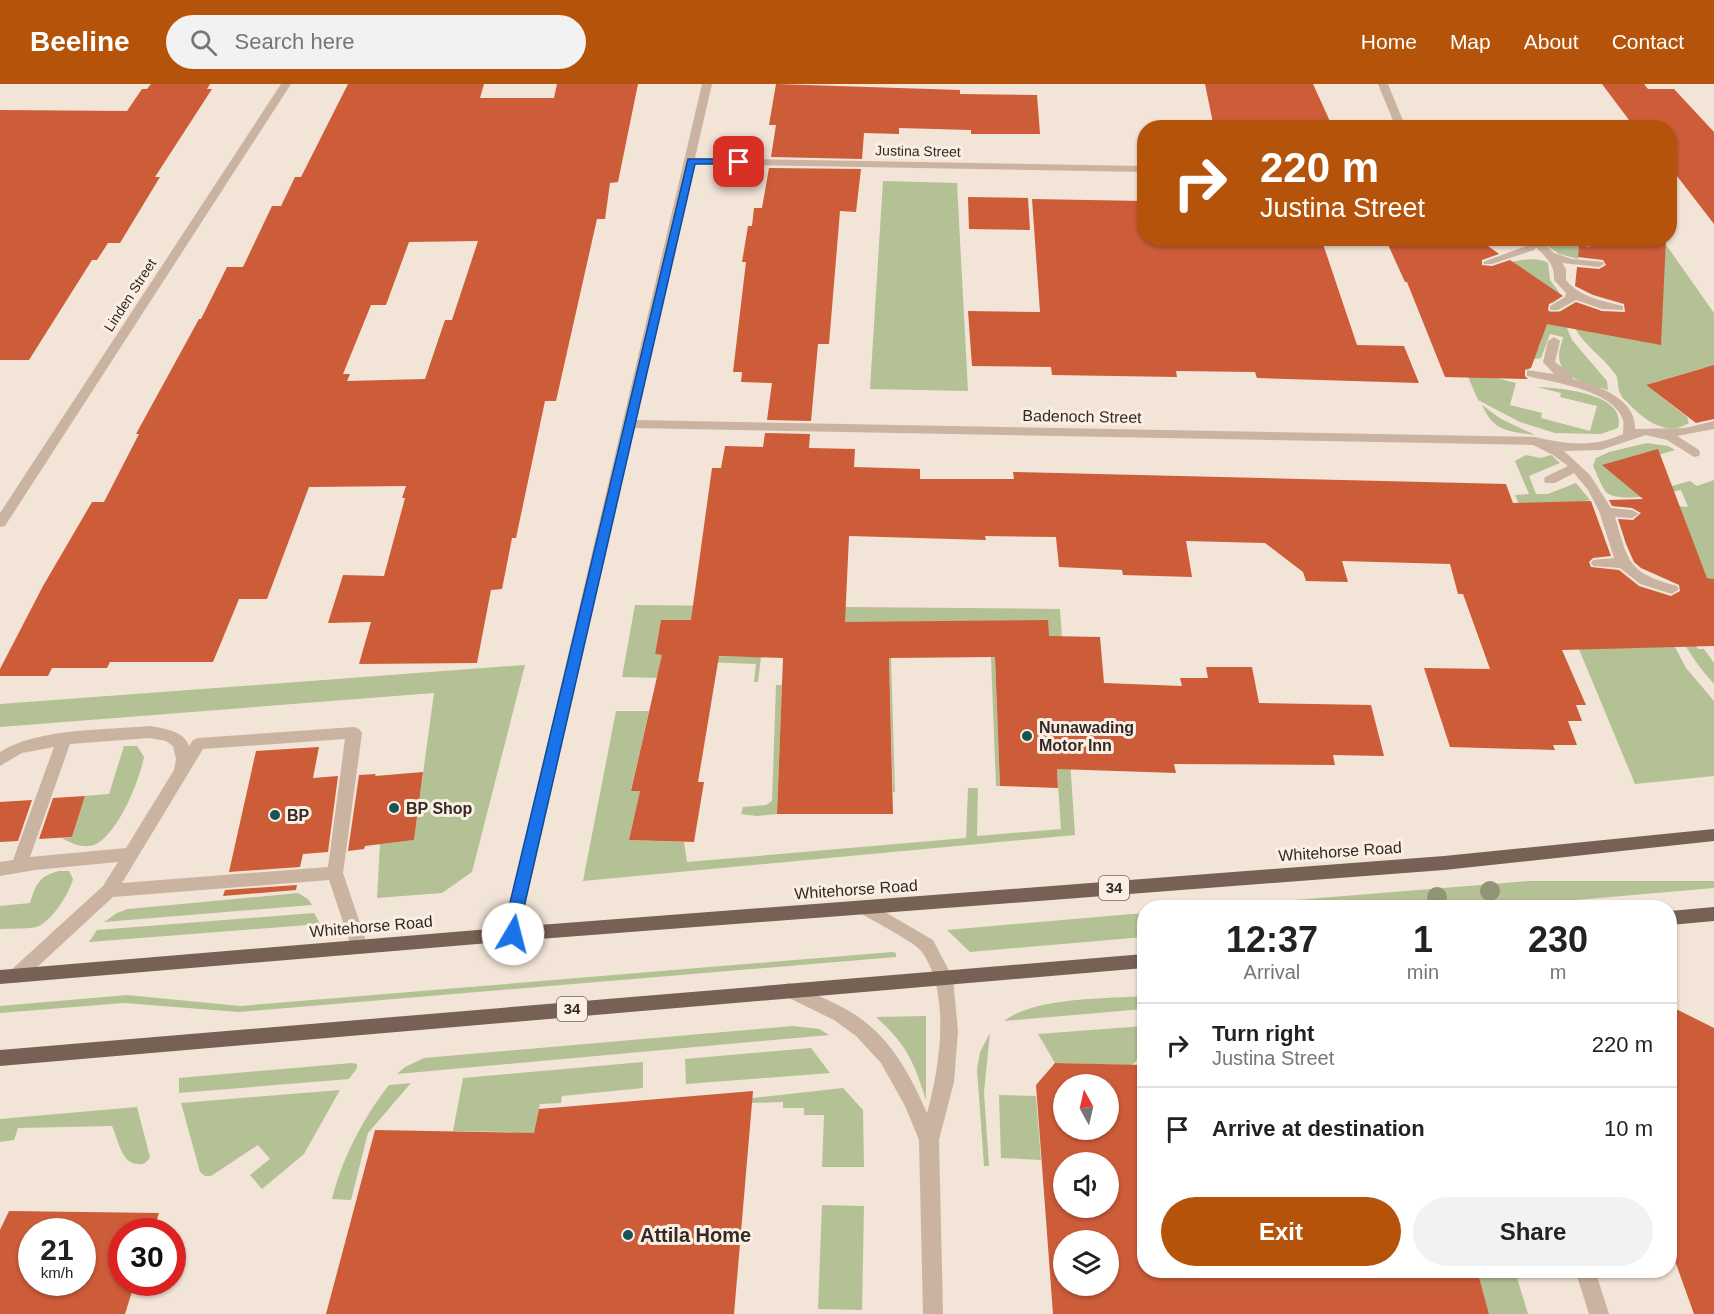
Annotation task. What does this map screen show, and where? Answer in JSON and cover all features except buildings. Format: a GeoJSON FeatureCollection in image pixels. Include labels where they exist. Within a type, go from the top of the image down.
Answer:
{"type":"FeatureCollection","features":[{"type":"Feature","properties":{"kind":"main road","name":"Whitehorse Road"},"geometry":{"type":"LineString","coordinates":[[8,976],[513,934],[1444,863],[1714,835]]}},
{"type":"Feature","properties":{"kind":"main road"},"geometry":{"type":"LineString","coordinates":[[1677,917],[1714,914]]}},
{"type":"Feature","properties":{"kind":"main road","name":"34"},"geometry":{"type":"LineString","coordinates":[[0,1058],[1137,962]]}},
{"type":"Feature","properties":{"kind":"street","name":"Linden Street"},"geometry":{"type":"LineString","coordinates":[[0,523],[286,84]]}},
{"type":"Feature","properties":{"kind":"street"},"geometry":{"type":"LineString","coordinates":[[513,934],[517,907],[707,84]]}},
{"type":"Feature","properties":{"kind":"street"},"geometry":{"type":"LineString","coordinates":[[1383,84],[1398,120]]}},
{"type":"Feature","properties":{"kind":"street","name":"Justina Street"},"geometry":{"type":"LineString","coordinates":[[691,161],[1137,169]]}},
{"type":"Feature","properties":{"kind":"street"},"geometry":{"type":"LineString","coordinates":[[1488,262],[1531,246]]}},
{"type":"Feature","properties":{"kind":"street"},"geometry":{"type":"LineString","coordinates":[[1540,246],[1560,269],[1560,280],[1571,293],[1599,305],[1619,308]]}},
{"type":"Feature","properties":{"kind":"street"},"geometry":{"type":"LineString","coordinates":[[1551,256],[1571,262],[1599,264]]}},
{"type":"Feature","properties":{"kind":"street"},"geometry":{"type":"LineString","coordinates":[[1554,308],[1571,299],[1571,293]]}},
{"type":"Feature","properties":{"kind":"street"},"geometry":{"type":"LineString","coordinates":[[1554,342],[1549,362],[1554,369],[1576,383]]}},
{"type":"Feature","properties":{"kind":"street"},"geometry":{"type":"LineString","coordinates":[[1531,373],[1576,383],[1609,396],[1623,410],[1631,429],[1629,436]]}},
{"type":"Feature","properties":{"kind":"street","name":"Badenoch Street"},"geometry":{"type":"LineString","coordinates":[[628,424],[1534,441],[1551,446]]}},
{"type":"Feature","properties":{"kind":"street"},"geometry":{"type":"LineString","coordinates":[[1551,446],[1607,445],[1636,432],[1685,432],[1714,425]]}},
{"type":"Feature","properties":{"kind":"street"},"geometry":{"type":"LineString","coordinates":[[1661,433],[1675,439],[1694,453]]}},
{"type":"Feature","properties":{"kind":"street"},"geometry":{"type":"LineString","coordinates":[[1551,446],[1576,467],[1598,495],[1607,512],[1623,563],[1638,578],[1672,590]]}},
{"type":"Feature","properties":{"kind":"street"},"geometry":{"type":"LineString","coordinates":[[1550,480],[1576,467]]}},
{"type":"Feature","properties":{"kind":"street"},"geometry":{"type":"LineString","coordinates":[[1607,512],[1632,514]]}},
{"type":"Feature","properties":{"kind":"street"},"geometry":{"type":"LineString","coordinates":[[1598,563],[1623,563]]}},
{"type":"Feature","properties":{"kind":"street"},"geometry":{"type":"LineString","coordinates":[[0,760],[18,748],[64,739],[150,732],[170,736],[180,743],[184,759],[182,770]]}},
{"type":"Feature","properties":{"kind":"street"},"geometry":{"type":"LineString","coordinates":[[8,976],[109,891],[198,744],[354,732],[335,873],[359,947]]}},
{"type":"Feature","properties":{"kind":"street"},"geometry":{"type":"LineString","coordinates":[[19,866],[64,739]]}},
{"type":"Feature","properties":{"kind":"street"},"geometry":{"type":"LineString","coordinates":[[0,869],[132,854]]}},
{"type":"Feature","properties":{"kind":"street"},"geometry":{"type":"LineString","coordinates":[[109,891],[335,873]]}},
{"type":"Feature","properties":{"kind":"street"},"geometry":{"type":"LineString","coordinates":[[867,908],[927,945],[944,978],[949,1031],[945,1082],[929,1140],[933,1314]]}},
{"type":"Feature","properties":{"kind":"street"},"geometry":{"type":"LineString","coordinates":[[789,990],[847,1019],[872,1038],[892,1061],[929,1140]]}},
{"type":"Feature","properties":{"kind":"street"},"geometry":{"type":"LineString","coordinates":[[1588,1278],[1599,1314]]}},
{"type":"Feature","properties":{"kind":"green space"},"geometry":{"type":"Polygon","coordinates":[[[883,181],[957,183],[968,391],[870,389],[883,181]]]}},
{"type":"Feature","properties":{"kind":"green space"},"geometry":{"type":"Polygon","coordinates":[[[1412,246],[1419,246],[1461,277],[1530,259],[1548,263],[1550,280],[1559,292],[1560,298],[1542,306],[1549,311],[1560,311],[1572,340],[1607,381],[1608,390],[1577,380],[1564,370],[1559,356],[1563,337],[1550,334],[1541,358],[1528,360],[1533,347],[1539,348],[1543,333],[1481,374],[1516,383],[1510,405],[1542,413],[1541,418],[1590,431],[1597,406],[1560,397],[1561,393],[1537,387],[1575,391],[1603,400],[1613,407],[1618,416],[1618,428],[1601,434],[1555,433],[1520,422],[1478,400],[1412,246]]]}},
{"type":"Feature","properties":{"kind":"green space"},"geometry":{"type":"Polygon","coordinates":[[[1548,246],[1579,246],[1578,259],[1559,254],[1548,246]]]}},
{"type":"Feature","properties":{"kind":"green space"},"geometry":{"type":"Polygon","coordinates":[[[1662,246],[1667,246],[1714,313],[1714,376],[1703,368],[1646,385],[1687,417],[1689,423],[1681,427],[1664,427],[1649,421],[1635,410],[1619,391],[1616,375],[1581,337],[1572,322],[1661,344],[1662,246]]]}},
{"type":"Feature","properties":{"kind":"green space"},"geometry":{"type":"Polygon","coordinates":[[[1482,405],[1501,419],[1535,435],[1503,429],[1492,421],[1482,405]]]}},
{"type":"Feature","properties":{"kind":"green space"},"geometry":{"type":"Polygon","coordinates":[[[1647,443],[1668,446],[1675,450],[1645,459],[1668,487],[1690,481],[1697,486],[1714,480],[1714,579],[1707,578],[1676,506],[1688,507],[1681,490],[1642,497],[1621,497],[1606,492],[1601,483],[1593,466],[1596,458],[1609,452],[1647,443]]]}},
{"type":"Feature","properties":{"kind":"green space"},"geometry":{"type":"Polygon","coordinates":[[[1526,455],[1541,458],[1551,455],[1560,463],[1529,476],[1536,494],[1548,494],[1576,483],[1590,500],[1585,501],[1559,556],[1654,607],[1686,668],[1714,701],[1714,776],[1635,784],[1515,495],[1529,494],[1515,461],[1526,455]]]}},
{"type":"Feature","properties":{"kind":"green space"},"geometry":{"type":"Polygon","coordinates":[[[635,605],[1060,609],[1075,835],[583,881],[616,711],[649,711],[631,790],[640,791],[629,840],[684,842],[687,862],[966,838],[968,788],[978,788],[977,836],[1061,829],[1047,620],[835,623],[661,620],[655,654],[666,655],[660,678],[622,677],[635,605]]]}},
{"type":"Feature","properties":{"kind":"green space"},"geometry":{"type":"Polygon","coordinates":[[[1667,606],[1698,649],[1704,649],[1714,663],[1714,684],[1686,647],[1667,606]]]}},
{"type":"Feature","properties":{"kind":"green space"},"geometry":{"type":"Polygon","coordinates":[[[701,656],[761,657],[758,682],[754,682],[756,664],[705,662],[701,656]]]}},
{"type":"Feature","properties":{"kind":"green space"},"geometry":{"type":"Polygon","coordinates":[[[889,657],[891,658],[895,792],[893,792],[889,657]]]}},
{"type":"Feature","properties":{"kind":"green space"},"geometry":{"type":"Polygon","coordinates":[[[991,657],[995,657],[1000,786],[996,786],[991,657]]]}},
{"type":"Feature","properties":{"kind":"green space"},"geometry":{"type":"Polygon","coordinates":[[[525,665],[472,872],[442,893],[377,898],[380,844],[414,840],[434,693],[0,727],[0,704],[525,665]]]}},
{"type":"Feature","properties":{"kind":"green space"},"geometry":{"type":"Polygon","coordinates":[[[776,685],[782,685],[777,814],[757,816],[741,814],[743,807],[766,805],[772,801],[776,685]]]}},
{"type":"Feature","properties":{"kind":"green space"},"geometry":{"type":"Polygon","coordinates":[[[124,746],[137,746],[144,757],[133,791],[114,827],[98,843],[89,846],[79,845],[62,838],[72,837],[85,796],[109,794],[124,746]]]}},
{"type":"Feature","properties":{"kind":"green space"},"geometry":{"type":"Polygon","coordinates":[[[69,871],[73,879],[64,899],[50,918],[35,927],[0,929],[0,906],[30,903],[39,882],[47,875],[69,871]]]}},
{"type":"Feature","properties":{"kind":"green space"},"geometry":{"type":"Polygon","coordinates":[[[1529,881],[1714,881],[1714,888],[1575,900],[1294,900],[1529,881]]]}},
{"type":"Feature","properties":{"kind":"green space"},"geometry":{"type":"Polygon","coordinates":[[[298,893],[308,899],[312,905],[104,922],[128,909],[298,893]]]}},
{"type":"Feature","properties":{"kind":"green space"},"geometry":{"type":"Polygon","coordinates":[[[314,913],[320,924],[89,942],[97,930],[314,913]]]}},
{"type":"Feature","properties":{"kind":"green space"},"geometry":{"type":"Polygon","coordinates":[[[1137,914],[1137,938],[970,952],[947,930],[1137,914]]]}},
{"type":"Feature","properties":{"kind":"green space"},"geometry":{"type":"Polygon","coordinates":[[[896,953],[896,957],[239,1012],[124,1003],[0,1013],[0,1006],[127,995],[240,1006],[896,953]]]}},
{"type":"Feature","properties":{"kind":"green space"},"geometry":{"type":"Polygon","coordinates":[[[1137,996],[1137,1010],[1004,1021],[1033,1007],[1090,999],[1137,996]]]}},
{"type":"Feature","properties":{"kind":"green space"},"geometry":{"type":"Polygon","coordinates":[[[926,1016],[926,1100],[908,1055],[895,1036],[876,1017],[926,1016]]]}},
{"type":"Feature","properties":{"kind":"green space"},"geometry":{"type":"Polygon","coordinates":[[[793,1026],[819,1029],[829,1035],[397,1074],[405,1067],[424,1058],[793,1026]]]}},
{"type":"Feature","properties":{"kind":"green space"},"geometry":{"type":"Polygon","coordinates":[[[1137,1027],[1137,1060],[1132,1065],[1055,1063],[1038,1034],[1137,1027]]]}},
{"type":"Feature","properties":{"kind":"green space"},"geometry":{"type":"Polygon","coordinates":[[[990,1033],[984,1092],[989,1166],[984,1166],[977,1069],[980,1052],[990,1033]]]}},
{"type":"Feature","properties":{"kind":"green space"},"geometry":{"type":"Polygon","coordinates":[[[811,1048],[830,1073],[686,1084],[685,1059],[811,1048]]]}},
{"type":"Feature","properties":{"kind":"green space"},"geometry":{"type":"Polygon","coordinates":[[[643,1062],[643,1088],[562,1096],[561,1103],[540,1104],[530,1155],[511,1132],[453,1131],[463,1078],[643,1062]]]}},
{"type":"Feature","properties":{"kind":"green space"},"geometry":{"type":"Polygon","coordinates":[[[357,1064],[357,1068],[349,1079],[179,1093],[179,1078],[357,1064]]]}},
{"type":"Feature","properties":{"kind":"green space"},"geometry":{"type":"Polygon","coordinates":[[[411,1083],[368,1133],[351,1200],[332,1199],[348,1154],[379,1098],[389,1085],[411,1083]]]}},
{"type":"Feature","properties":{"kind":"green space"},"geometry":{"type":"Polygon","coordinates":[[[843,1088],[863,1110],[864,1167],[822,1167],[824,1115],[804,1115],[804,1108],[783,1108],[783,1102],[752,1103],[752,1098],[843,1088]]]}},
{"type":"Feature","properties":{"kind":"green space"},"geometry":{"type":"Polygon","coordinates":[[[340,1090],[304,1154],[262,1189],[250,1175],[270,1159],[258,1145],[211,1176],[205,1176],[200,1172],[181,1103],[340,1090]]]}},
{"type":"Feature","properties":{"kind":"green space"},"geometry":{"type":"Polygon","coordinates":[[[999,1095],[1036,1096],[1041,1160],[1001,1158],[999,1095]]]}},
{"type":"Feature","properties":{"kind":"green space"},"geometry":{"type":"Polygon","coordinates":[[[137,1107],[150,1157],[142,1164],[132,1163],[124,1155],[112,1126],[18,1128],[14,1140],[0,1142],[0,1119],[137,1107]]]}},
{"type":"Feature","properties":{"kind":"green space"},"geometry":{"type":"Polygon","coordinates":[[[822,1205],[864,1206],[862,1310],[818,1309],[822,1205]]]}},
{"type":"Feature","properties":{"kind":"green space"},"geometry":{"type":"Polygon","coordinates":[[[1479,1278],[1517,1278],[1528,1314],[1489,1314],[1479,1278]]]}},
{"type":"Feature","properties":{"kind":"place","name":"Nunawading Motor Inn"},"geometry":{"type":"Point","coordinates":[1027,736]}},
{"type":"Feature","properties":{"kind":"place","name":"BP Shop"},"geometry":{"type":"Point","coordinates":[394,808]}},
{"type":"Feature","properties":{"kind":"place","name":"BP"},"geometry":{"type":"Point","coordinates":[275,815]}},
{"type":"Feature","properties":{"kind":"place","name":"Attila Home"},"geometry":{"type":"Point","coordinates":[628,1235]}},
{"type":"Feature","properties":{"kind":"route"},"geometry":{"type":"LineString","coordinates":[[513,934],[517,907],[628,424],[691,161],[739,162]]}}]}
